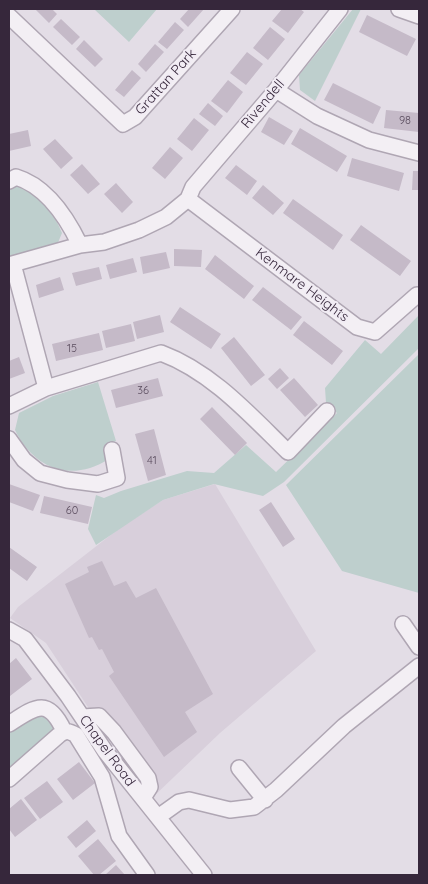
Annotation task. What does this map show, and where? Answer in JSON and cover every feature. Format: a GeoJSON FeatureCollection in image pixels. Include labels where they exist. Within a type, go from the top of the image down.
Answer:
{"type":"FeatureCollection","features":[{"type":"Feature","properties":{"kind":"street","name":"Grattan Park"},"geometry":{"type":"LineString","coordinates":[[9,16],[123,124],[135,117],[232,9]]}},
{"type":"Feature","properties":{"kind":"street","name":"Rivendell"},"geometry":{"type":"LineString","coordinates":[[188,199],[192,187],[276,90],[340,9]]}},
{"type":"Feature","properties":{"kind":"street"},"geometry":{"type":"LineString","coordinates":[[399,9],[419,16]]}},
{"type":"Feature","properties":{"kind":"street"},"geometry":{"type":"LineString","coordinates":[[276,90],[317,116],[369,140],[419,153]]}},
{"type":"Feature","properties":{"kind":"street"},"geometry":{"type":"LineString","coordinates":[[9,181],[16,177],[30,181],[67,218],[80,245]]}},
{"type":"Feature","properties":{"kind":"street"},"geometry":{"type":"LineString","coordinates":[[46,388],[11,265],[80,245],[104,242],[139,230],[166,217],[188,199]]}},
{"type":"Feature","properties":{"kind":"street","name":"Kenmare Heights"},"geometry":{"type":"LineString","coordinates":[[188,199],[357,327],[376,332],[417,295]]}},
{"type":"Feature","properties":{"kind":"street"},"geometry":{"type":"LineString","coordinates":[[9,406],[46,388],[161,353],[176,358],[208,379],[288,452],[326,411]]}},
{"type":"Feature","properties":{"kind":"street"},"geometry":{"type":"LineString","coordinates":[[9,439],[24,460],[40,473],[67,480],[98,484],[117,478],[112,450]]}},
{"type":"Feature","properties":{"kind":"street"},"geometry":{"type":"LineString","coordinates":[[403,624],[419,647]]}},
{"type":"Feature","properties":{"kind":"street","name":"Chapel Road"},"geometry":{"type":"LineString","coordinates":[[9,630],[26,639],[105,751],[204,875]]}},
{"type":"Feature","properties":{"kind":"street"},"geometry":{"type":"LineString","coordinates":[[158,816],[179,802],[189,800],[230,810],[254,807],[265,800],[344,726],[419,666]]}},
{"type":"Feature","properties":{"kind":"street"},"geometry":{"type":"LineString","coordinates":[[9,724],[32,709],[42,706],[52,711],[64,731],[76,735],[102,777],[119,836],[147,875]]}},
{"type":"Feature","properties":{"kind":"street"},"geometry":{"type":"LineString","coordinates":[[9,779],[64,731]]}},
{"type":"Feature","properties":{"kind":"street"},"geometry":{"type":"LineString","coordinates":[[239,768],[265,800]]}},
{"type":"Feature","properties":{"kind":"shaded area"},"geometry":{"type":"Polygon","coordinates":[[[94,9],[157,9],[129,42],[94,9]]]}},
{"type":"Feature","properties":{"kind":"shaded area"},"geometry":{"type":"Polygon","coordinates":[[[353,9],[361,9],[315,101],[300,90],[299,75],[353,9]]]}},
{"type":"Feature","properties":{"kind":"shaded area"},"geometry":{"type":"Polygon","coordinates":[[[19,184],[32,192],[45,204],[55,218],[62,233],[57,245],[9,257],[9,189],[19,184]]]}},
{"type":"Feature","properties":{"kind":"shaded area"},"geometry":{"type":"Polygon","coordinates":[[[419,315],[419,348],[284,482],[263,496],[214,484],[163,500],[96,545],[88,529],[96,495],[104,498],[187,471],[214,473],[246,445],[276,472],[337,413],[326,403],[325,388],[365,340],[381,354],[419,315]]]}},
{"type":"Feature","properties":{"kind":"shaded area"},"geometry":{"type":"Polygon","coordinates":[[[419,354],[419,593],[342,571],[286,485],[419,354]]]}},
{"type":"Feature","properties":{"kind":"shaded area"},"geometry":{"type":"Polygon","coordinates":[[[98,382],[116,441],[106,445],[109,459],[95,466],[68,471],[43,463],[32,454],[15,430],[19,413],[53,396],[98,382]]]}},
{"type":"Feature","properties":{"kind":"shaded area"},"geometry":{"type":"Polygon","coordinates":[[[215,484],[316,651],[220,733],[152,798],[122,759],[46,643],[10,618],[18,607],[121,527],[163,500],[215,484]]]}},
{"type":"Feature","properties":{"kind":"shaded area"},"geometry":{"type":"Polygon","coordinates":[[[44,712],[56,731],[9,774],[9,732],[36,714],[44,712]]]}},
{"type":"Feature","properties":{"kind":"building"},"geometry":{"type":"Polygon","coordinates":[[[35,9],[52,9],[57,14],[49,23],[35,9]]]}},
{"type":"Feature","properties":{"kind":"building"},"geometry":{"type":"Polygon","coordinates":[[[189,9],[204,9],[188,27],[180,19],[189,9]]]}},
{"type":"Feature","properties":{"kind":"building"},"geometry":{"type":"Polygon","coordinates":[[[282,9],[300,9],[304,12],[288,33],[272,21],[282,9]]]}},
{"type":"Feature","properties":{"kind":"building"},"geometry":{"type":"Polygon","coordinates":[[[367,15],[416,39],[407,56],[359,32],[367,15]]]}},
{"type":"Feature","properties":{"kind":"building"},"geometry":{"type":"Polygon","coordinates":[[[61,19],[80,37],[72,45],[53,27],[61,19]]]}},
{"type":"Feature","properties":{"kind":"building"},"geometry":{"type":"Polygon","coordinates":[[[175,22],[184,30],[167,49],[158,42],[175,22]]]}},
{"type":"Feature","properties":{"kind":"building"},"geometry":{"type":"Polygon","coordinates":[[[270,27],[285,39],[268,60],[253,48],[270,27]]]}},
{"type":"Feature","properties":{"kind":"building"},"geometry":{"type":"Polygon","coordinates":[[[84,40],[103,59],[95,67],[76,49],[84,40]]]}},
{"type":"Feature","properties":{"kind":"building"},"geometry":{"type":"Polygon","coordinates":[[[155,44],[164,52],[146,72],[138,64],[155,44]]]}},
{"type":"Feature","properties":{"kind":"building"},"geometry":{"type":"Polygon","coordinates":[[[247,52],[263,64],[246,85],[230,73],[247,52]]]}},
{"type":"Feature","properties":{"kind":"building"},"geometry":{"type":"Polygon","coordinates":[[[132,70],[141,78],[124,97],[115,90],[132,70]]]}},
{"type":"Feature","properties":{"kind":"building"},"geometry":{"type":"Polygon","coordinates":[[[228,80],[243,92],[227,113],[211,101],[228,80]]]}},
{"type":"Feature","properties":{"kind":"building"},"geometry":{"type":"Polygon","coordinates":[[[333,83],[381,107],[373,124],[324,100],[333,83]]]}},
{"type":"Feature","properties":{"kind":"building"},"geometry":{"type":"Polygon","coordinates":[[[208,103],[223,116],[215,126],[199,114],[208,103]]]}},
{"type":"Feature","properties":{"kind":"building"},"geometry":{"type":"Polygon","coordinates":[[[386,110],[419,113],[419,132],[384,128],[386,110]]]}},
{"type":"Feature","properties":{"kind":"building"},"geometry":{"type":"Polygon","coordinates":[[[269,117],[293,131],[284,145],[261,132],[269,117]]]}},
{"type":"Feature","properties":{"kind":"building"},"geometry":{"type":"Polygon","coordinates":[[[194,118],[209,130],[192,151],[177,139],[194,118]]]}},
{"type":"Feature","properties":{"kind":"building"},"geometry":{"type":"Polygon","coordinates":[[[300,128],[347,156],[337,172],[291,144],[300,128]]]}},
{"type":"Feature","properties":{"kind":"building"},"geometry":{"type":"Polygon","coordinates":[[[28,130],[31,146],[9,151],[9,134],[28,130]]]}},
{"type":"Feature","properties":{"kind":"building"},"geometry":{"type":"Polygon","coordinates":[[[55,139],[73,158],[61,169],[43,149],[55,139]]]}},
{"type":"Feature","properties":{"kind":"building"},"geometry":{"type":"Polygon","coordinates":[[[170,147],[183,158],[165,179],[152,168],[170,147]]]}},
{"type":"Feature","properties":{"kind":"building"},"geometry":{"type":"Polygon","coordinates":[[[352,158],[404,173],[399,191],[347,176],[352,158]]]}},
{"type":"Feature","properties":{"kind":"building"},"geometry":{"type":"Polygon","coordinates":[[[82,164],[100,184],[88,194],[70,175],[82,164]]]}},
{"type":"Feature","properties":{"kind":"building"},"geometry":{"type":"Polygon","coordinates":[[[236,165],[257,181],[247,195],[225,178],[236,165]]]}},
{"type":"Feature","properties":{"kind":"building"},"geometry":{"type":"Polygon","coordinates":[[[413,171],[419,171],[419,190],[412,190],[413,171]]]}},
{"type":"Feature","properties":{"kind":"building"},"geometry":{"type":"Polygon","coordinates":[[[116,183],[133,202],[122,213],[104,194],[116,183]]]}},
{"type":"Feature","properties":{"kind":"building"},"geometry":{"type":"Polygon","coordinates":[[[263,185],[284,203],[273,215],[252,198],[263,185]]]}},
{"type":"Feature","properties":{"kind":"building"},"geometry":{"type":"Polygon","coordinates":[[[293,199],[343,235],[333,250],[283,213],[293,199]]]}},
{"type":"Feature","properties":{"kind":"building"},"geometry":{"type":"Polygon","coordinates":[[[361,225],[411,261],[400,276],[350,240],[361,225]]]}},
{"type":"Feature","properties":{"kind":"building"},"geometry":{"type":"Polygon","coordinates":[[[174,249],[202,250],[201,267],[174,266],[174,249]]]}},
{"type":"Feature","properties":{"kind":"building"},"geometry":{"type":"Polygon","coordinates":[[[166,252],[170,268],[143,274],[140,257],[166,252]]]}},
{"type":"Feature","properties":{"kind":"building"},"geometry":{"type":"Polygon","coordinates":[[[215,255],[254,286],[244,299],[205,269],[215,255]]]}},
{"type":"Feature","properties":{"kind":"building"},"geometry":{"type":"Polygon","coordinates":[[[133,258],[137,272],[110,279],[106,265],[133,258]]]}},
{"type":"Feature","properties":{"kind":"building"},"geometry":{"type":"Polygon","coordinates":[[[99,267],[102,279],[76,286],[72,273],[99,267]]]}},
{"type":"Feature","properties":{"kind":"building"},"geometry":{"type":"Polygon","coordinates":[[[60,277],[64,290],[39,298],[36,285],[60,277]]]}},
{"type":"Feature","properties":{"kind":"building"},"geometry":{"type":"Polygon","coordinates":[[[263,287],[302,317],[291,330],[252,300],[263,287]]]}},
{"type":"Feature","properties":{"kind":"building"},"geometry":{"type":"Polygon","coordinates":[[[180,307],[221,334],[211,349],[170,322],[180,307]]]}},
{"type":"Feature","properties":{"kind":"building"},"geometry":{"type":"Polygon","coordinates":[[[160,315],[164,332],[137,339],[133,322],[160,315]]]}},
{"type":"Feature","properties":{"kind":"building"},"geometry":{"type":"Polygon","coordinates":[[[304,321],[343,351],[332,365],[293,335],[304,321]]]}},
{"type":"Feature","properties":{"kind":"building"},"geometry":{"type":"Polygon","coordinates":[[[131,324],[135,341],[106,348],[102,331],[131,324]]]}},
{"type":"Feature","properties":{"kind":"building"},"geometry":{"type":"Polygon","coordinates":[[[99,333],[103,350],[56,361],[52,344],[99,333]]]}},
{"type":"Feature","properties":{"kind":"building"},"geometry":{"type":"Polygon","coordinates":[[[234,337],[265,375],[251,386],[221,348],[234,337]]]}},
{"type":"Feature","properties":{"kind":"building"},"geometry":{"type":"Polygon","coordinates":[[[19,357],[25,373],[9,379],[9,361],[19,357]]]}},
{"type":"Feature","properties":{"kind":"building"},"geometry":{"type":"Polygon","coordinates":[[[280,368],[289,378],[277,389],[268,379],[280,368]]]}},
{"type":"Feature","properties":{"kind":"building"},"geometry":{"type":"Polygon","coordinates":[[[158,378],[163,396],[116,408],[111,390],[158,378]]]}},
{"type":"Feature","properties":{"kind":"building"},"geometry":{"type":"Polygon","coordinates":[[[294,378],[318,405],[305,417],[280,390],[294,378]]]}},
{"type":"Feature","properties":{"kind":"building"},"geometry":{"type":"Polygon","coordinates":[[[212,407],[247,443],[235,455],[200,419],[212,407]]]}},
{"type":"Feature","properties":{"kind":"building"},"geometry":{"type":"Polygon","coordinates":[[[154,429],[166,475],[148,481],[135,434],[154,429]]]}},
{"type":"Feature","properties":{"kind":"building"},"geometry":{"type":"Polygon","coordinates":[[[9,484],[40,495],[33,511],[9,502],[9,484]]]}},
{"type":"Feature","properties":{"kind":"building"},"geometry":{"type":"Polygon","coordinates":[[[44,496],[92,507],[88,524],[40,513],[44,496]]]}},
{"type":"Feature","properties":{"kind":"building"},"geometry":{"type":"Polygon","coordinates":[[[271,502],[295,539],[283,547],[259,510],[271,502]]]}},
{"type":"Feature","properties":{"kind":"building"},"geometry":{"type":"Polygon","coordinates":[[[9,547],[37,567],[27,581],[9,568],[9,547]]]}},
{"type":"Feature","properties":{"kind":"building"},"geometry":{"type":"Polygon","coordinates":[[[102,561],[114,586],[126,581],[136,598],[156,588],[213,694],[185,712],[197,732],[164,757],[109,676],[114,672],[102,649],[99,650],[92,637],[89,638],[65,584],[89,572],[87,567],[102,561]]]}},
{"type":"Feature","properties":{"kind":"building"},"geometry":{"type":"Polygon","coordinates":[[[16,658],[32,679],[10,696],[9,664],[16,658]]]}},
{"type":"Feature","properties":{"kind":"building"},"geometry":{"type":"Polygon","coordinates":[[[79,762],[95,783],[73,800],[57,779],[79,762]]]}},
{"type":"Feature","properties":{"kind":"building"},"geometry":{"type":"Polygon","coordinates":[[[47,781],[63,802],[40,819],[24,798],[47,781]]]}},
{"type":"Feature","properties":{"kind":"building"},"geometry":{"type":"Polygon","coordinates":[[[21,799],[37,820],[15,837],[9,829],[9,809],[21,799]]]}},
{"type":"Feature","properties":{"kind":"building"},"geometry":{"type":"Polygon","coordinates":[[[87,820],[96,831],[76,848],[67,837],[87,820]]]}},
{"type":"Feature","properties":{"kind":"building"},"geometry":{"type":"Polygon","coordinates":[[[98,839],[116,861],[99,875],[94,875],[78,856],[98,839]]]}},
{"type":"Feature","properties":{"kind":"building"},"geometry":{"type":"Polygon","coordinates":[[[116,865],[125,875],[105,875],[116,865]]]}}]}
